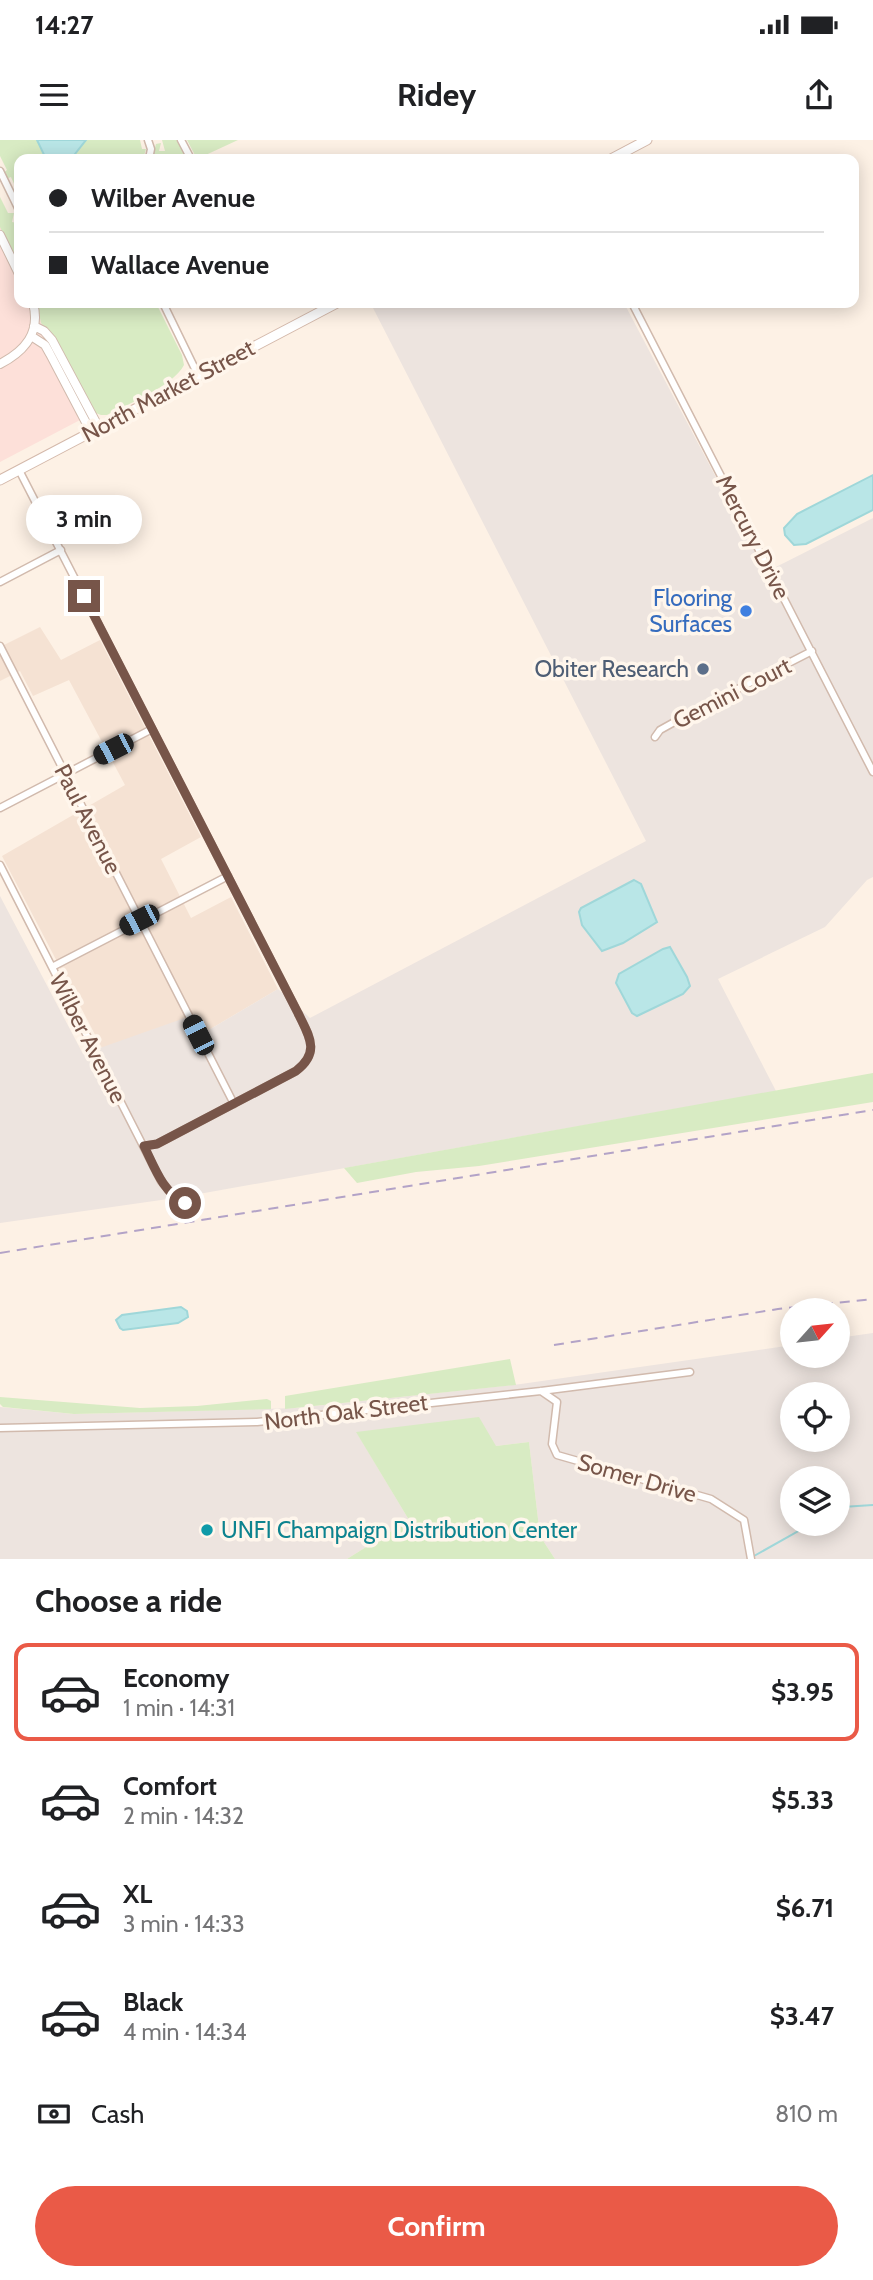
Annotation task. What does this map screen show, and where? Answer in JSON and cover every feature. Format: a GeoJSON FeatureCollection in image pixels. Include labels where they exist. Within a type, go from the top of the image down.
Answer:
{"type":"FeatureCollection","features":[{"type":"Feature","properties":{"kind":"main road"},"geometry":{"type":"LineString","coordinates":[[620,154],[647,140]]}},
{"type":"Feature","properties":{"kind":"main road","name":"North Market Street"},"geometry":{"type":"LineString","coordinates":[[0,480],[327,308]]}},
{"type":"Feature","properties":{"kind":"street"},"geometry":{"type":"LineString","coordinates":[[0,171],[14,199]]}},
{"type":"Feature","properties":{"kind":"street"},"geometry":{"type":"LineString","coordinates":[[0,235],[14,264]]}},
{"type":"Feature","properties":{"kind":"street"},"geometry":{"type":"LineString","coordinates":[[0,364],[23,349],[31,336],[35,317],[34,308]]}},
{"type":"Feature","properties":{"kind":"street"},"geometry":{"type":"LineString","coordinates":[[165,308],[198,375]]}},
{"type":"Feature","properties":{"kind":"street","name":"Mercury Drive"},"geometry":{"type":"LineString","coordinates":[[635,308],[873,772]]}},
{"type":"Feature","properties":{"kind":"street"},"geometry":{"type":"LineString","coordinates":[[34,326],[44,331],[56,347],[95,430]]}},
{"type":"Feature","properties":{"kind":"street"},"geometry":{"type":"LineString","coordinates":[[31,336],[37,338],[50,354],[95,430]]}},
{"type":"Feature","properties":{"kind":"street"},"geometry":{"type":"LineString","coordinates":[[19,470],[308,1035],[311,1053],[307,1062],[296,1071],[157,1144],[144,1146]]}},
{"type":"Feature","properties":{"kind":"street"},"geometry":{"type":"LineString","coordinates":[[0,582],[61,550]]}},
{"type":"Feature","properties":{"kind":"street","name":"Paul Avenue"},"geometry":{"type":"LineString","coordinates":[[0,646],[234,1104]]}},
{"type":"Feature","properties":{"kind":"street","name":"Gemini Court"},"geometry":{"type":"LineString","coordinates":[[655,737],[660,730],[687,715],[812,651]]}},
{"type":"Feature","properties":{"kind":"street"},"geometry":{"type":"LineString","coordinates":[[0,807],[152,729]]}},
{"type":"Feature","properties":{"kind":"street","name":"Wilber Avenue"},"geometry":{"type":"LineString","coordinates":[[0,865],[166,1189],[185,1203]]}},
{"type":"Feature","properties":{"kind":"street"},"geometry":{"type":"LineString","coordinates":[[52,967],[228,876]]}},
{"type":"Feature","properties":{"kind":"street","name":"North Oak Street"},"geometry":{"type":"LineString","coordinates":[[0,1428],[257,1422],[690,1372]]}},
{"type":"Feature","properties":{"kind":"street","name":"Somer Drive"},"geometry":{"type":"LineString","coordinates":[[541,1391],[557,1402],[552,1444],[557,1455],[711,1499],[744,1520],[751,1559]]}},
{"type":"Feature","properties":{"kind":"shaded area"},"geometry":{"type":"Polygon","coordinates":[[[0,210],[14,238],[14,308],[50,308],[101,409],[0,462],[0,210]]]}},
{"type":"Feature","properties":{"kind":"shaded area"},"geometry":{"type":"Polygon","coordinates":[[[373,308],[627,308],[766,572],[873,518],[873,877],[867,880],[825,927],[718,979],[776,1091],[182,1197],[0,1223],[0,896],[83,1054],[196,1014],[207,1031],[278,989],[310,1018],[646,841],[373,308]]]}},
{"type":"Feature","properties":{"kind":"shaded area"},"geometry":{"type":"Polygon","coordinates":[[[40,627],[61,660],[100,640],[201,837],[161,859],[191,918],[231,897],[278,989],[207,1031],[195,1015],[102,1048],[2,856],[125,785],[69,680],[33,696],[20,671],[0,681],[0,647],[40,627]]]}},
{"type":"Feature","properties":{"kind":"shaded area"},"geometry":{"type":"Polygon","coordinates":[[[873,1333],[873,1559],[555,1559],[540,1536],[529,1442],[496,1446],[357,1433],[409,1520],[347,1559],[0,1559],[0,1407],[74,1414],[296,1408],[521,1384],[780,1347],[780,1368],[850,1368],[850,1336],[873,1333]]]}},
{"type":"Feature","properties":{"kind":"green space"},"geometry":{"type":"Polygon","coordinates":[[[0,140],[140,140],[142,149],[146,149],[144,154],[14,154],[14,184],[11,177],[6,179],[3,173],[7,170],[0,156],[0,140]]]}},
{"type":"Feature","properties":{"kind":"green space"},"geometry":{"type":"Polygon","coordinates":[[[162,140],[177,140],[184,154],[153,154],[156,144],[161,143],[159,151],[165,151],[162,140]]]}},
{"type":"Feature","properties":{"kind":"green space"},"geometry":{"type":"Polygon","coordinates":[[[187,140],[238,140],[208,154],[194,154],[187,140]]]}},
{"type":"Feature","properties":{"kind":"green space"},"geometry":{"type":"Polygon","coordinates":[[[0,197],[8,213],[14,213],[14,256],[0,227],[0,197]]]}},
{"type":"Feature","properties":{"kind":"green space"},"geometry":{"type":"Polygon","coordinates":[[[38,308],[158,308],[182,355],[184,365],[160,387],[107,415],[101,415],[93,412],[49,332],[41,323],[38,308]]]}},
{"type":"Feature","properties":{"kind":"green space"},"geometry":{"type":"Polygon","coordinates":[[[873,1073],[873,1102],[479,1166],[416,1172],[357,1183],[344,1168],[873,1073]]]}},
{"type":"Feature","properties":{"kind":"green space"},"geometry":{"type":"Polygon","coordinates":[[[510,1359],[516,1385],[285,1409],[285,1396],[510,1359]]]}},
{"type":"Feature","properties":{"kind":"green space"},"geometry":{"type":"Polygon","coordinates":[[[0,1397],[140,1408],[267,1399],[271,1401],[271,1409],[74,1414],[3,1407],[0,1397]]]}},
{"type":"Feature","properties":{"kind":"green space"},"geometry":{"type":"Polygon","coordinates":[[[479,1417],[496,1446],[529,1442],[540,1536],[555,1559],[347,1559],[409,1520],[356,1432],[479,1417]]]}},
{"type":"Feature","properties":{"kind":"water"},"geometry":{"type":"Polygon","coordinates":[[[37,140],[86,140],[75,154],[44,154],[37,140]]]}},
{"type":"Feature","properties":{"kind":"water"},"geometry":{"type":"Polygon","coordinates":[[[873,475],[873,510],[806,544],[794,545],[785,535],[784,528],[797,514],[873,475]]]}},
{"type":"Feature","properties":{"kind":"water"},"geometry":{"type":"Polygon","coordinates":[[[634,880],[641,884],[657,922],[623,943],[602,951],[582,925],[579,912],[581,908],[634,880]]]}},
{"type":"Feature","properties":{"kind":"water"},"geometry":{"type":"Polygon","coordinates":[[[670,947],[690,986],[683,994],[637,1016],[632,1013],[616,983],[619,974],[670,947]]]}},
{"type":"Feature","properties":{"kind":"water"},"geometry":{"type":"Polygon","coordinates":[[[181,1307],[187,1311],[188,1317],[178,1323],[123,1330],[116,1320],[122,1315],[181,1307]]]}},
{"type":"Feature","properties":{"kind":"waterway"},"geometry":{"type":"LineString","coordinates":[[850,1506],[873,1505]]}},
{"type":"Feature","properties":{"kind":"waterway"},"geometry":{"type":"LineString","coordinates":[[754,1556],[790,1536]]}},
{"type":"Feature","properties":{"kind":"railway"},"geometry":{"type":"LineString","coordinates":[[0,1253],[873,1110]]}},
{"type":"Feature","properties":{"kind":"railway"},"geometry":{"type":"LineString","coordinates":[[554,1345],[778,1309],[873,1299]]}},
{"type":"Feature","properties":{"kind":"place","name":"Flooring Surfaces"},"geometry":{"type":"Point","coordinates":[746,611]}},
{"type":"Feature","properties":{"kind":"place","name":"Obiter Research"},"geometry":{"type":"Point","coordinates":[703,669]}},
{"type":"Feature","properties":{"kind":"place","name":"UNFI Champaign Distribution Center"},"geometry":{"type":"Point","coordinates":[207,1530]}},
{"type":"Feature","properties":{"kind":"route"},"geometry":{"type":"LineString","coordinates":[[84,596],[298,1013],[311,1044],[307,1062],[296,1071],[157,1144],[144,1146],[166,1189],[185,1203]]}}]}
